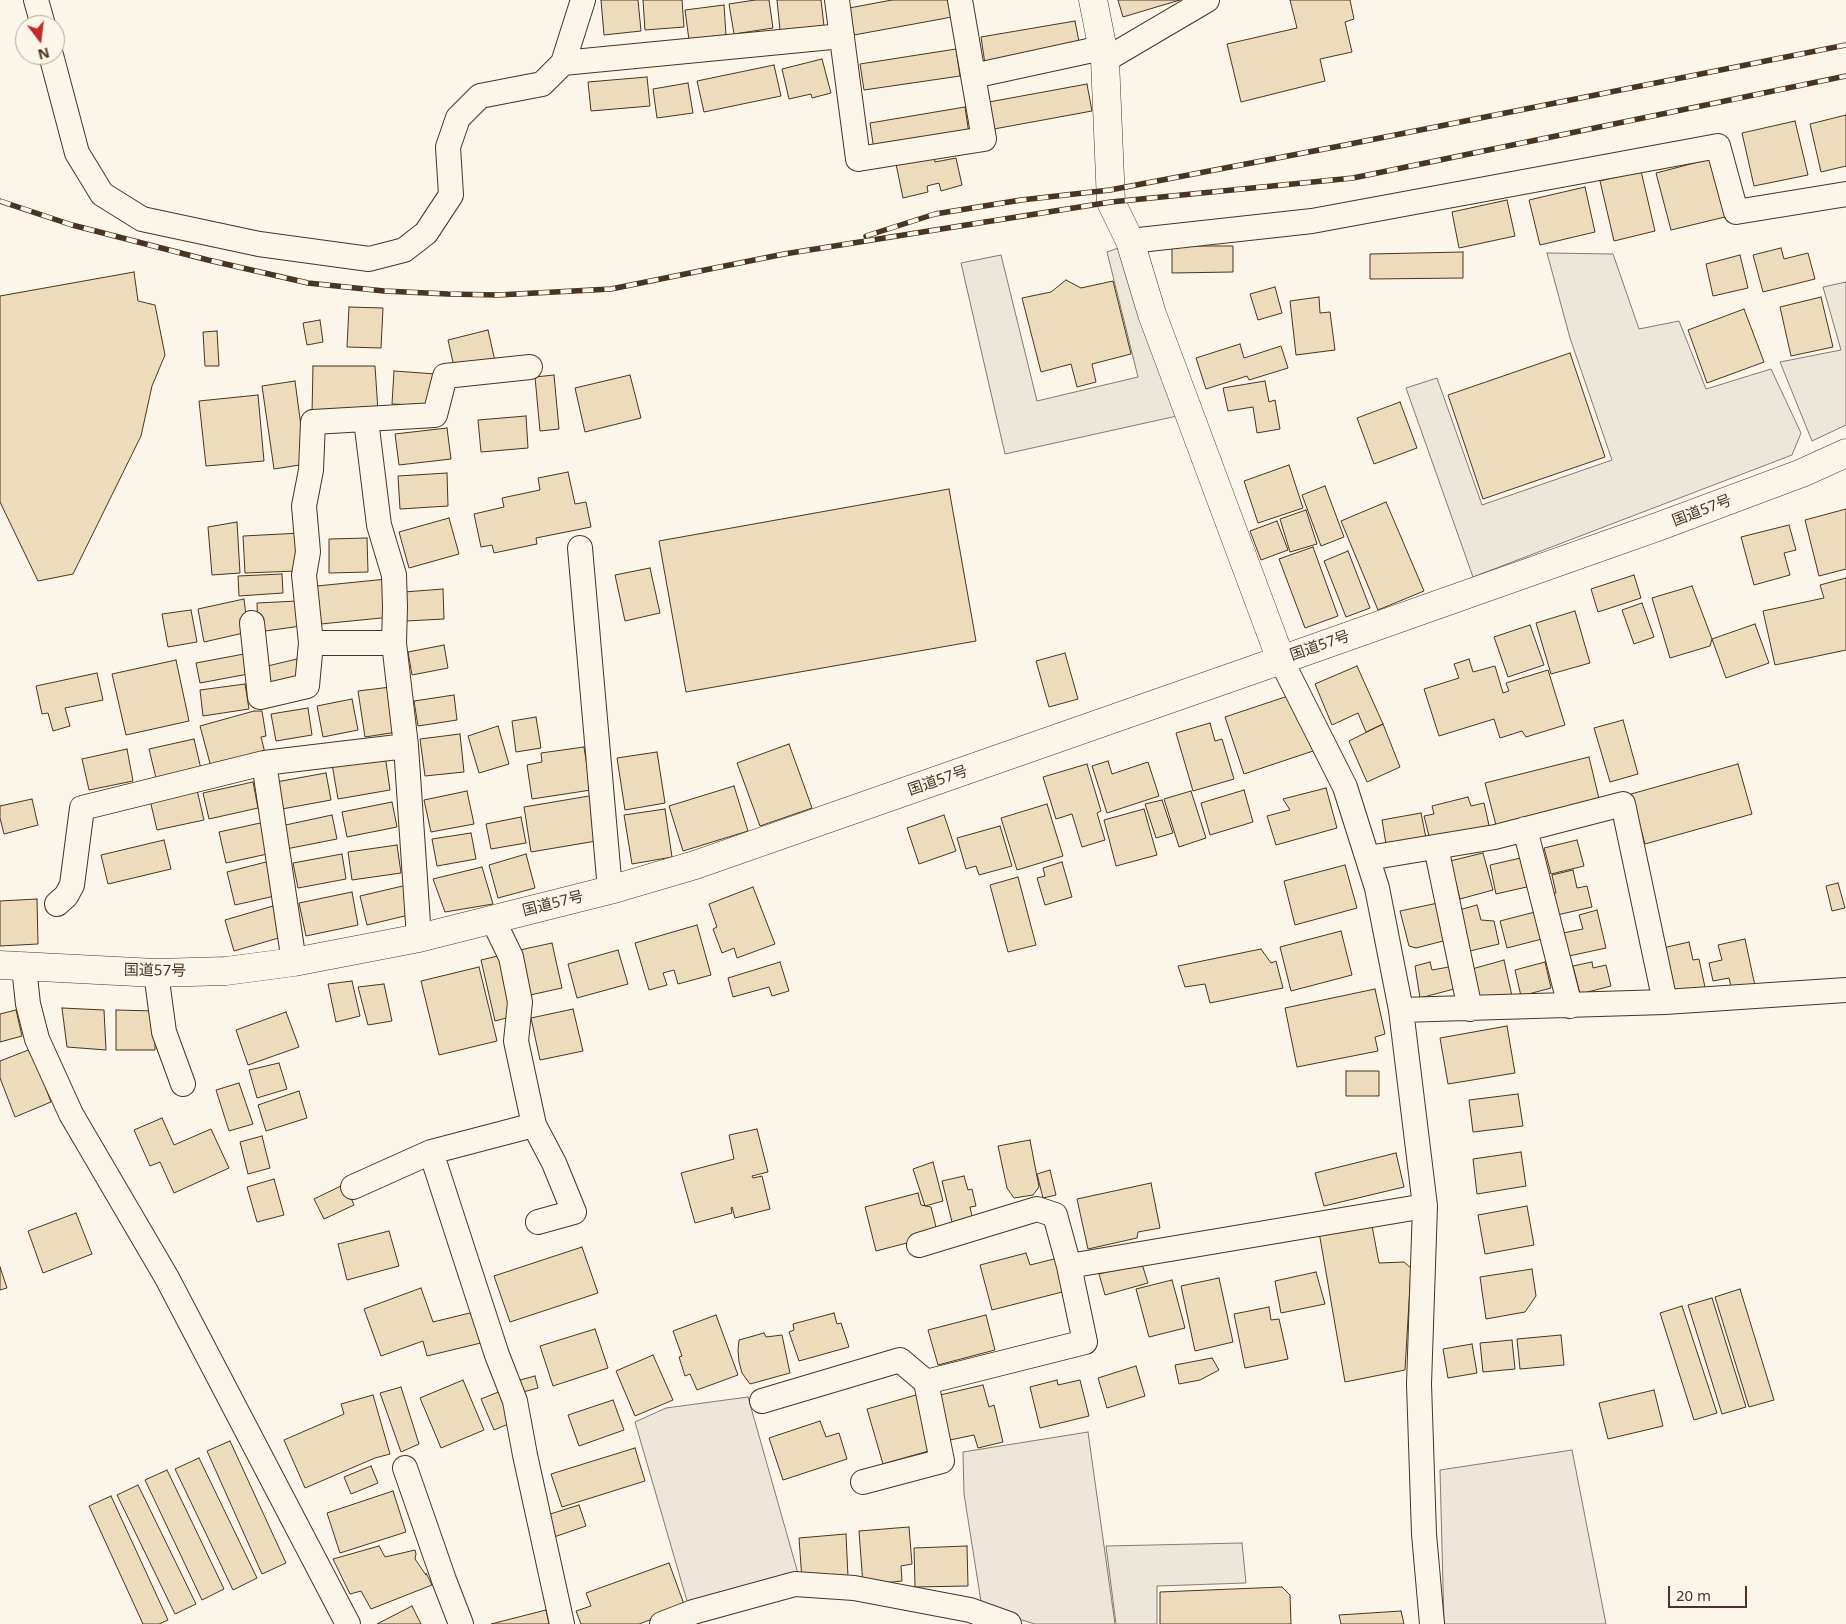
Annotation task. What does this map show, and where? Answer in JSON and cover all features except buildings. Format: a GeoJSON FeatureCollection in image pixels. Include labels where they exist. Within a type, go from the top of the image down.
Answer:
{"type":"FeatureCollection","features":[{"type":"Feature","properties":{"kind":"main road"},"geometry":{"type":"LineString","coordinates":[[1093,0],[1104,54],[1111,202],[1130,241],[1152,314],[1281,660]]}},
{"type":"Feature","properties":{"kind":"main road","name":"国道57号"},"geometry":{"type":"LineString","coordinates":[[12,966],[156,973],[226,971],[294,962],[419,938],[610,890],[695,865],[1281,660],[1660,526],[1802,473],[1846,453]]}},
{"type":"Feature","properties":{"kind":"street"},"geometry":{"type":"LineString","coordinates":[[36,0],[40,15]]}},
{"type":"Feature","properties":{"kind":"street"},"geometry":{"type":"LineString","coordinates":[[54,65],[77,152],[102,194],[142,219],[259,244],[369,260],[404,250],[426,233],[451,195],[448,147],[458,118],[480,96],[542,84],[563,63],[583,0]]}},
{"type":"Feature","properties":{"kind":"street"},"geometry":{"type":"LineString","coordinates":[[837,0],[858,159],[984,140],[960,0]]}},
{"type":"Feature","properties":{"kind":"street"},"geometry":{"type":"LineString","coordinates":[[973,76],[1104,54],[1208,0]]}},
{"type":"Feature","properties":{"kind":"street"},"geometry":{"type":"LineString","coordinates":[[563,63],[842,36]]}},
{"type":"Feature","properties":{"kind":"street"},"geometry":{"type":"LineString","coordinates":[[1130,241],[1312,221],[1718,146],[1736,212],[1846,194]]}},
{"type":"Feature","properties":{"kind":"street"},"geometry":{"type":"LineString","coordinates":[[252,623],[260,696],[308,686],[310,643],[304,575],[308,552],[304,506],[311,470],[313,422],[435,415],[445,376],[530,367]]}},
{"type":"Feature","properties":{"kind":"street"},"geometry":{"type":"LineString","coordinates":[[366,420],[380,525],[394,575],[394,643],[406,746],[419,938]]}},
{"type":"Feature","properties":{"kind":"street"},"geometry":{"type":"LineString","coordinates":[[580,548],[610,890]]}},
{"type":"Feature","properties":{"kind":"street"},"geometry":{"type":"LineString","coordinates":[[310,643],[394,643]]}},
{"type":"Feature","properties":{"kind":"street"},"geometry":{"type":"LineString","coordinates":[[1281,660],[1345,787],[1377,888],[1401,1010],[1425,1206],[1419,1384],[1424,1534],[1432,1624]]}},
{"type":"Feature","properties":{"kind":"street"},"geometry":{"type":"LineString","coordinates":[[57,904],[66,896],[72,885],[82,808],[264,763],[406,746]]}},
{"type":"Feature","properties":{"kind":"street"},"geometry":{"type":"LineString","coordinates":[[264,763],[294,962]]}},
{"type":"Feature","properties":{"kind":"street"},"geometry":{"type":"LineString","coordinates":[[1368,858],[1495,837],[1624,804],[1665,1002]]}},
{"type":"Feature","properties":{"kind":"street"},"geometry":{"type":"LineString","coordinates":[[1526,829],[1570,1006]]}},
{"type":"Feature","properties":{"kind":"street"},"geometry":{"type":"LineString","coordinates":[[1436,847],[1470,1009]]}},
{"type":"Feature","properties":{"kind":"street"},"geometry":{"type":"LineString","coordinates":[[493,920],[511,957],[520,1002],[516,1041],[534,1125],[554,1163],[574,1212],[538,1222]]}},
{"type":"Feature","properties":{"kind":"street"},"geometry":{"type":"LineString","coordinates":[[12,966],[28,1004],[38,1039],[71,1114],[167,1278],[348,1624]]}},
{"type":"Feature","properties":{"kind":"street"},"geometry":{"type":"LineString","coordinates":[[156,973],[164,1032],[183,1084]]}},
{"type":"Feature","properties":{"kind":"street"},"geometry":{"type":"LineString","coordinates":[[1401,1010],[1665,1002],[1846,990]]}},
{"type":"Feature","properties":{"kind":"street"},"geometry":{"type":"LineString","coordinates":[[353,1187],[431,1152],[534,1125]]}},
{"type":"Feature","properties":{"kind":"street"},"geometry":{"type":"LineString","coordinates":[[431,1152],[497,1355],[514,1401],[562,1624]]}},
{"type":"Feature","properties":{"kind":"street"},"geometry":{"type":"LineString","coordinates":[[1069,1266],[1425,1206]]}},
{"type":"Feature","properties":{"kind":"street"},"geometry":{"type":"LineString","coordinates":[[919,1245],[1036,1209],[1055,1215],[1069,1266],[1085,1342],[926,1382]]}},
{"type":"Feature","properties":{"kind":"street"},"geometry":{"type":"LineString","coordinates":[[762,1401],[900,1360],[926,1382],[942,1461],[863,1482]]}},
{"type":"Feature","properties":{"kind":"street"},"geometry":{"type":"LineString","coordinates":[[405,1468],[461,1624]]}},
{"type":"Feature","properties":{"kind":"street"},"geometry":{"type":"LineString","coordinates":[[662,1624],[693,1612],[795,1584],[854,1588],[970,1610],[1006,1623]]}},
{"type":"Feature","properties":{"kind":"shaded area"},"geometry":{"type":"Polygon","coordinates":[[[1121,247],[1177,416],[1005,454],[961,263],[1001,255],[1037,401],[1138,377],[1107,252],[1121,247]]]}},
{"type":"Feature","properties":{"kind":"shaded area"},"geometry":{"type":"Polygon","coordinates":[[[1547,253],[1613,254],[1639,329],[1679,321],[1706,389],[1771,369],[1801,433],[1792,455],[1473,577],[1406,388],[1437,378],[1482,505],[1612,460],[1570,338],[1547,253]]]}},
{"type":"Feature","properties":{"kind":"shaded area"},"geometry":{"type":"Polygon","coordinates":[[[1846,282],[1846,425],[1812,441],[1780,362],[1841,350],[1823,287],[1846,282]]]}},
{"type":"Feature","properties":{"kind":"shaded area"},"geometry":{"type":"Polygon","coordinates":[[[748,1397],[799,1577],[687,1601],[635,1422],[666,1408],[748,1397]]]}},
{"type":"Feature","properties":{"kind":"shaded area"},"geometry":{"type":"Polygon","coordinates":[[[1088,1432],[1115,1624],[1035,1624],[982,1608],[964,1494],[963,1452],[1088,1432]]]}},
{"type":"Feature","properties":{"kind":"shaded area"},"geometry":{"type":"Polygon","coordinates":[[[1572,1450],[1606,1624],[1444,1624],[1440,1470],[1572,1450]]]}},
{"type":"Feature","properties":{"kind":"shaded area"},"geometry":{"type":"Polygon","coordinates":[[[1242,1543],[1246,1583],[1157,1586],[1157,1624],[1116,1624],[1106,1546],[1242,1543]]]}},
{"type":"Feature","properties":{"kind":"railway"},"geometry":{"type":"LineString","coordinates":[[866,236],[935,214],[1021,200],[1110,190],[1846,45]]}},
{"type":"Feature","properties":{"kind":"railway"},"geometry":{"type":"LineString","coordinates":[[0,201],[72,225],[208,260],[308,283],[384,291],[498,295],[611,289],[784,254],[1111,202],[1353,178],[1846,76]]}}]}
